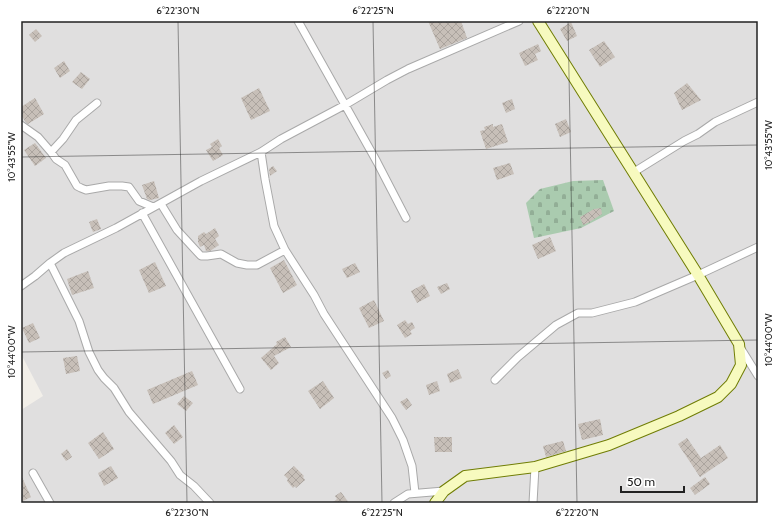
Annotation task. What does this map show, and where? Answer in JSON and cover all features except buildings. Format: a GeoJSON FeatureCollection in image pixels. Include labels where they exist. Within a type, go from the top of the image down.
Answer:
{"type":"FeatureCollection","features":[{"type":"Feature","properties":{"kind":"main road"},"geometry":{"type":"LineString","coordinates":[[436,503],[444,492],[465,476],[535,467],[609,445],[679,416],[718,397],[731,384],[741,365],[739,344],[634,172],[538,21]]}},
{"type":"Feature","properties":{"kind":"street"},"geometry":{"type":"LineString","coordinates":[[298,21],[377,162],[406,218]]}},
{"type":"Feature","properties":{"kind":"street"},"geometry":{"type":"LineString","coordinates":[[21,286],[64,253],[116,228],[201,181],[261,152],[281,139],[408,69],[519,21]]}},
{"type":"Feature","properties":{"kind":"street"},"geometry":{"type":"LineString","coordinates":[[634,172],[698,134],[715,122],[758,102]]}},
{"type":"Feature","properties":{"kind":"street"},"geometry":{"type":"LineString","coordinates":[[51,152],[64,139],[76,120],[96,103]]}},
{"type":"Feature","properties":{"kind":"street"},"geometry":{"type":"LineString","coordinates":[[21,125],[38,138],[56,159],[65,165],[77,186],[86,190],[109,186],[129,187],[140,201],[153,207]]}},
{"type":"Feature","properties":{"kind":"street"},"geometry":{"type":"LineString","coordinates":[[261,152],[274,226],[285,250],[314,295],[324,314],[392,418],[403,440],[412,466],[415,493]]}},
{"type":"Feature","properties":{"kind":"street"},"geometry":{"type":"LineString","coordinates":[[161,204],[177,230],[201,256],[221,254],[237,263],[257,265],[285,250]]}},
{"type":"Feature","properties":{"kind":"street"},"geometry":{"type":"LineString","coordinates":[[142,213],[240,389]]}},
{"type":"Feature","properties":{"kind":"street"},"geometry":{"type":"LineString","coordinates":[[495,380],[518,357],[556,325],[578,313],[592,313],[635,302],[758,247]]}},
{"type":"Feature","properties":{"kind":"street"},"geometry":{"type":"LineString","coordinates":[[50,263],[79,320],[89,352],[98,370],[114,388],[129,412],[171,461],[180,475],[205,496],[210,503]]}},
{"type":"Feature","properties":{"kind":"street"},"geometry":{"type":"LineString","coordinates":[[739,344],[758,376]]}},
{"type":"Feature","properties":{"kind":"street"},"geometry":{"type":"LineString","coordinates":[[533,503],[535,467]]}},
{"type":"Feature","properties":{"kind":"street"},"geometry":{"type":"LineString","coordinates":[[33,473],[50,503]]}},
{"type":"Feature","properties":{"kind":"street"},"geometry":{"type":"LineString","coordinates":[[394,503],[408,494],[444,492]]}},
{"type":"Feature","properties":{"kind":"shaded area"},"geometry":{"type":"Polygon","coordinates":[[[21,21],[758,21],[758,503],[21,503],[21,410],[43,396],[21,354],[21,21]]]}},
{"type":"Feature","properties":{"kind":"green space"},"geometry":{"type":"Polygon","coordinates":[[[603,180],[614,211],[581,228],[534,238],[526,203],[540,189],[573,181],[603,180]]]}}]}
